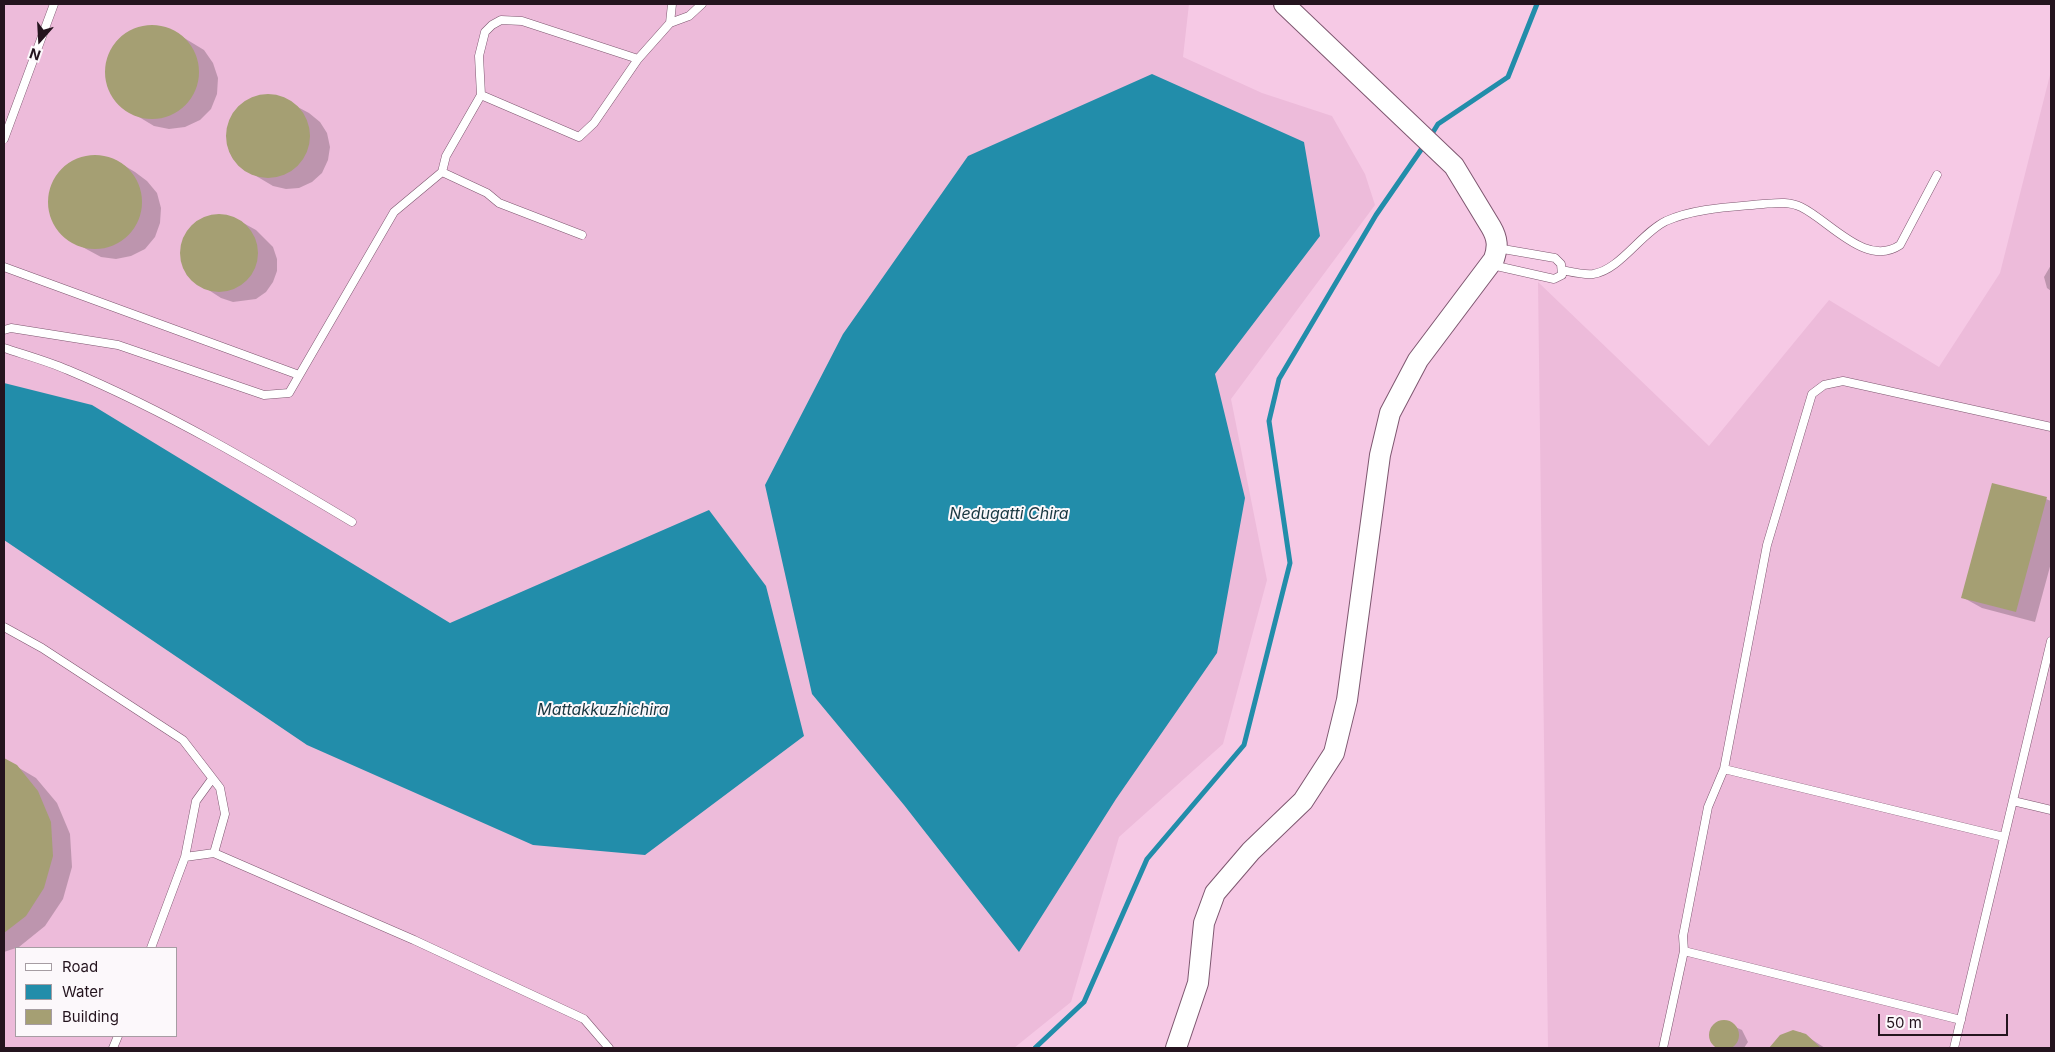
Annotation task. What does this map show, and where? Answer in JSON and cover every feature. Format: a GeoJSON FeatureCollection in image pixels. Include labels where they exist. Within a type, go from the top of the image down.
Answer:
{"type":"FeatureCollection","features":[{"type":"Feature","properties":{"kind":"main road"},"geometry":{"type":"LineString","coordinates":[[1176,1048],[1198,983],[1204,923],[1215,892],[1251,850],[1304,801],[1334,754],[1347,700],[1380,455],[1390,412],[1418,360],[1494,256],[1494,232],[1454,166],[1284,4]]}},
{"type":"Feature","properties":{"kind":"lane"},"geometry":{"type":"LineString","coordinates":[[4,139],[54,4]]}},
{"type":"Feature","properties":{"kind":"lane"},"geometry":{"type":"LineString","coordinates":[[670,23],[672,4]]}},
{"type":"Feature","properties":{"kind":"lane"},"geometry":{"type":"LineString","coordinates":[[481,96],[579,137],[594,123],[638,60],[670,23],[689,16],[702,4]]}},
{"type":"Feature","properties":{"kind":"lane"},"geometry":{"type":"LineString","coordinates":[[4,330],[11,328],[118,345],[264,395],[289,393],[394,212],[442,172],[446,156],[481,96],[479,56],[485,32],[501,20],[522,21],[638,60]]}},
{"type":"Feature","properties":{"kind":"lane"},"geometry":{"type":"LineString","coordinates":[[442,172],[487,193],[499,204],[582,236]]}},
{"type":"Feature","properties":{"kind":"lane"},"geometry":{"type":"LineString","coordinates":[[1562,270],[1592,274],[1605,270],[1664,222],[1683,214],[1782,202],[1800,206],[1859,245],[1875,252],[1890,252],[1900,245],[1937,176]]}},
{"type":"Feature","properties":{"kind":"lane"},"geometry":{"type":"LineString","coordinates":[[1494,256],[1555,258],[1561,264],[1562,275],[1554,279],[1494,256]]}},
{"type":"Feature","properties":{"kind":"lane"},"geometry":{"type":"LineString","coordinates":[[4,267],[299,375]]}},
{"type":"Feature","properties":{"kind":"lane"},"geometry":{"type":"LineString","coordinates":[[4,348],[67,369],[151,408],[232,451],[352,522]]}},
{"type":"Feature","properties":{"kind":"lane"},"geometry":{"type":"LineString","coordinates":[[1663,1048],[1684,950],[1683,936],[1708,807],[1724,769],[1767,545],[1812,394],[1824,385],[1843,380],[2051,427]]}},
{"type":"Feature","properties":{"kind":"lane"},"geometry":{"type":"LineString","coordinates":[[4,627],[42,648],[183,740],[220,788],[225,814],[214,853]]}},
{"type":"Feature","properties":{"kind":"lane"},"geometry":{"type":"LineString","coordinates":[[1954,1048],[2051,641]]}},
{"type":"Feature","properties":{"kind":"lane"},"geometry":{"type":"LineString","coordinates":[[1724,769],[2004,837]]}},
{"type":"Feature","properties":{"kind":"lane"},"geometry":{"type":"LineString","coordinates":[[151,947],[185,857],[196,801],[212,779]]}},
{"type":"Feature","properties":{"kind":"lane"},"geometry":{"type":"LineString","coordinates":[[2013,801],[2051,810]]}},
{"type":"Feature","properties":{"kind":"lane"},"geometry":{"type":"LineString","coordinates":[[185,857],[214,853],[414,940],[584,1019],[609,1048]]}},
{"type":"Feature","properties":{"kind":"lane"},"geometry":{"type":"LineString","coordinates":[[1684,950],[1961,1020]]}},
{"type":"Feature","properties":{"kind":"shaded area"},"geometry":{"type":"Polygon","coordinates":[[[4,4],[1189,4],[1183,57],[1262,93],[1332,116],[1365,174],[1375,205],[1231,399],[1267,580],[1223,744],[1119,837],[1071,1002],[1014,1048],[4,1048],[4,4]]]}},
{"type":"Feature","properties":{"kind":"shaded area"},"geometry":{"type":"Polygon","coordinates":[[[2051,71],[2051,1048],[1548,1048],[1538,282],[1709,446],[1829,300],[1939,367],[2000,273],[2051,71]]]}},
{"type":"Feature","properties":{"kind":"water","name":"Nedugatti Chira"},"geometry":{"type":"Polygon","coordinates":[[[1152,74],[1304,142],[1320,236],[1215,374],[1245,498],[1217,653],[1116,799],[1019,952],[904,805],[812,694],[765,485],[843,334],[968,156],[1152,74]]]}},
{"type":"Feature","properties":{"kind":"water","name":"Mattakkuzhichira"},"geometry":{"type":"Polygon","coordinates":[[[4,383],[92,405],[450,623],[709,510],[766,586],[804,736],[645,855],[533,845],[307,745],[4,540],[4,383]]]}},
{"type":"Feature","properties":{"kind":"building"},"geometry":{"type":"Polygon","coordinates":[[[152,25],[170,29],[185,39],[195,54],[199,72],[195,90],[185,105],[170,115],[152,119],[134,115],[119,105],[109,90],[105,72],[109,54],[119,39],[134,29],[152,25]]]}},
{"type":"Feature","properties":{"kind":"building"},"geometry":{"type":"Polygon","coordinates":[[[268,94],[284,97],[298,106],[307,120],[310,136],[307,152],[298,166],[284,175],[268,178],[252,175],[238,166],[229,152],[226,136],[229,120],[238,106],[252,97],[268,94]]]}},
{"type":"Feature","properties":{"kind":"building"},"geometry":{"type":"Polygon","coordinates":[[[95,155],[113,159],[128,169],[138,184],[142,202],[138,220],[128,235],[113,245],[95,249],[77,245],[62,235],[52,220],[48,202],[52,184],[62,169],[77,159],[95,155]]]}},
{"type":"Feature","properties":{"kind":"building"},"geometry":{"type":"Polygon","coordinates":[[[219,214],[234,217],[247,225],[255,238],[258,253],[255,268],[247,281],[234,289],[219,292],[204,289],[191,281],[183,268],[180,253],[183,238],[191,225],[204,217],[219,214]]]}},
{"type":"Feature","properties":{"kind":"building"},"geometry":{"type":"Polygon","coordinates":[[[1992,483],[2047,497],[2016,612],[1961,598],[1992,483]]]}},
{"type":"Feature","properties":{"kind":"building"},"geometry":{"type":"Polygon","coordinates":[[[4,758],[17,765],[38,791],[51,822],[53,856],[44,888],[26,916],[4,933],[4,758]]]}},
{"type":"Feature","properties":{"kind":"building"},"geometry":{"type":"Polygon","coordinates":[[[1724,1020],[1734,1025],[1739,1035],[1734,1045],[1724,1050],[1714,1045],[1709,1035],[1714,1025],[1724,1020]]]}},
{"type":"Feature","properties":{"kind":"building"},"geometry":{"type":"Polygon","coordinates":[[[1793,1030],[1806,1034],[1821,1048],[1769,1048],[1780,1035],[1793,1030]]]}},
{"type":"Feature","properties":{"kind":"waterway"},"geometry":{"type":"LineString","coordinates":[[1430,137],[1438,124],[1508,77],[1537,4]]}},
{"type":"Feature","properties":{"kind":"waterway"},"geometry":{"type":"LineString","coordinates":[[1035,1048],[1084,1002],[1147,859],[1244,745],[1290,563],[1269,421],[1279,379],[1376,215],[1425,144]]}}]}
